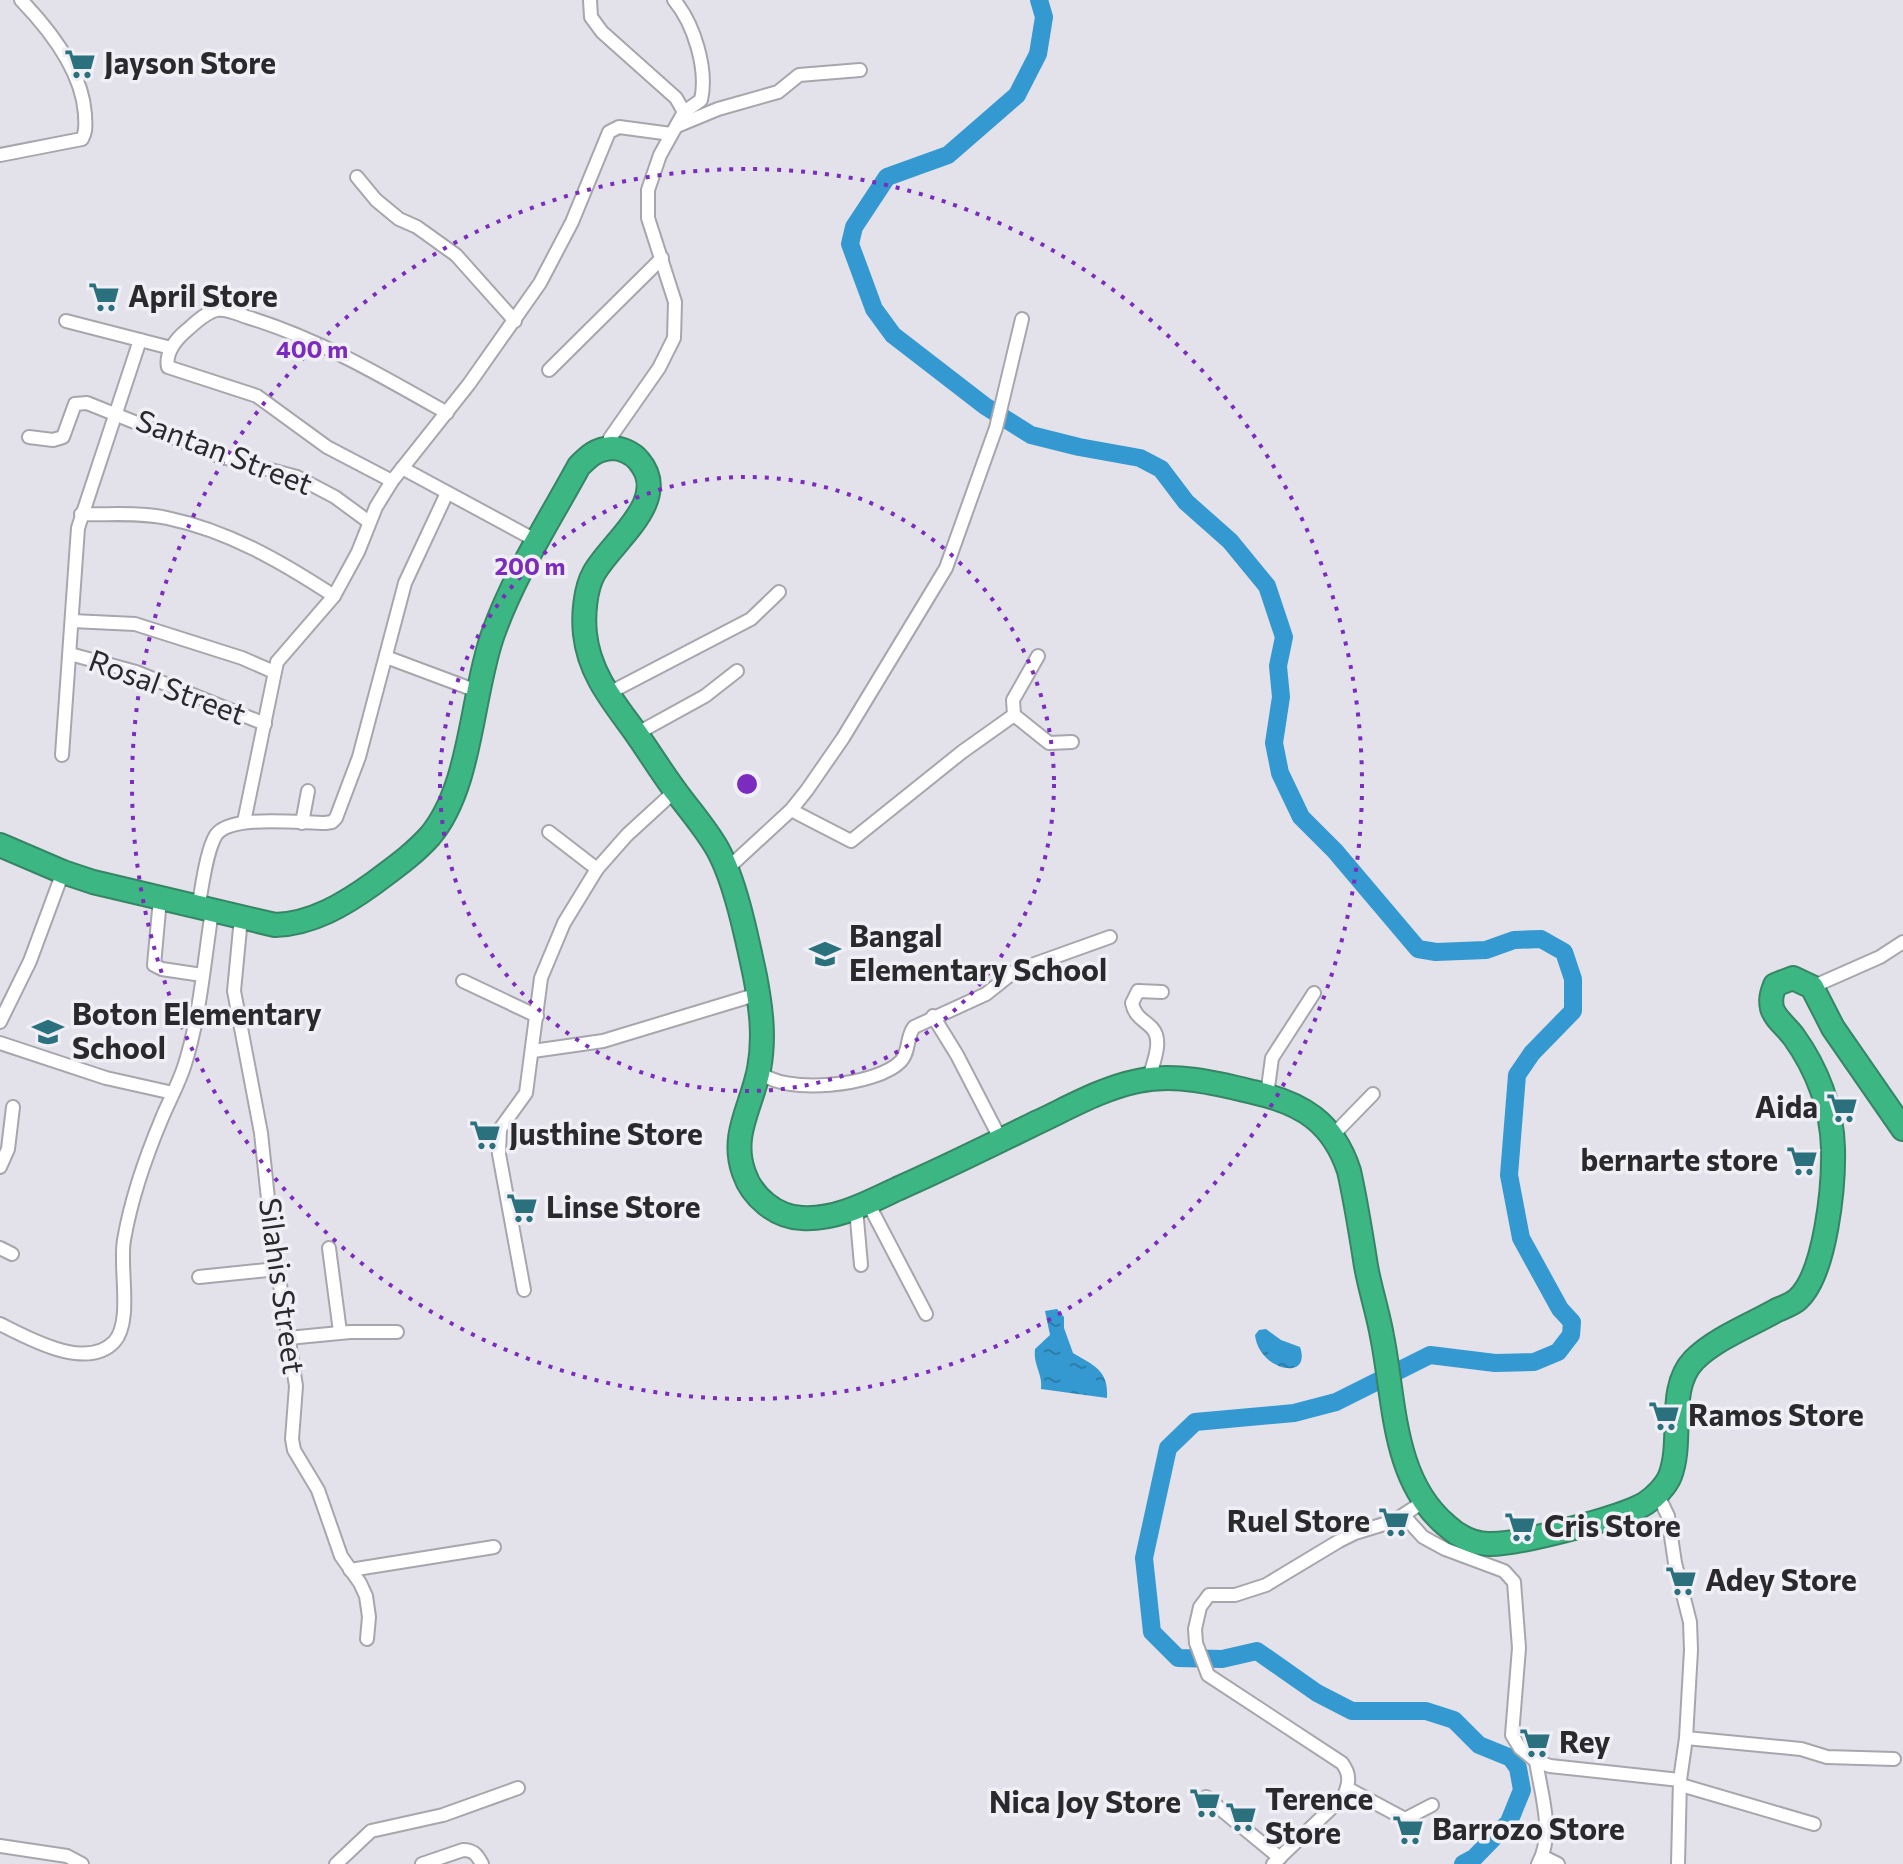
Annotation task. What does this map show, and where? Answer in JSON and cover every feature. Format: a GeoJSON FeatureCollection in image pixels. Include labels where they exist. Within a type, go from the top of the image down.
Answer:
{"type":"FeatureCollection","features":[{"type":"Feature","properties":{"kind":"highway"},"geometry":{"type":"LineString","coordinates":[[0,845],[63,872],[160,899],[275,925],[303,922],[362,892],[408,858],[447,811],[457,788],[477,691],[493,634],[537,541],[579,466],[594,452],[619,448],[636,457],[649,480],[646,499],[636,518],[593,575],[587,595],[584,630],[587,646],[591,664],[607,694],[710,837],[726,870],[745,933],[763,1029],[759,1071],[738,1142],[738,1155],[756,1195],[774,1209],[798,1218],[833,1216],[1093,1096],[1149,1079],[1199,1080],[1267,1095],[1309,1113],[1333,1135],[1349,1171],[1402,1453],[1423,1502],[1432,1514],[1465,1539],[1489,1544],[1621,1515],[1646,1503],[1669,1479],[1680,1388],[1693,1361],[1708,1348],[1798,1299],[1810,1282],[1827,1224],[1833,1149],[1830,1114],[1820,1083],[1795,1038],[1773,1012],[1770,997],[1775,985],[1793,978],[1812,987],[1833,1028],[1903,1129]]}},
{"type":"Feature","properties":{"kind":"street"},"geometry":{"type":"LineString","coordinates":[[0,155],[67,143],[82,139],[86,133],[84,101],[77,78],[41,20],[21,0]]}},
{"type":"Feature","properties":{"kind":"street"},"geometry":{"type":"LineString","coordinates":[[590,0],[591,17],[602,32],[676,98],[684,112]]}},
{"type":"Feature","properties":{"kind":"street"},"geometry":{"type":"LineString","coordinates":[[608,449],[610,438],[659,368],[674,338],[675,302],[648,218],[648,190],[660,155],[684,112],[701,100],[702,82],[697,43],[674,0]]}},
{"type":"Feature","properties":{"kind":"street"},"geometry":{"type":"LineString","coordinates":[[244,822],[274,672],[284,652],[334,596],[392,481],[447,413],[540,283],[572,222],[609,132],[619,127],[674,130],[718,109],[778,92],[799,75],[860,70]]}},
{"type":"Feature","properties":{"kind":"street"},"geometry":{"type":"LineString","coordinates":[[357,177],[376,200],[399,219],[417,227],[456,255],[515,321]]}},
{"type":"Feature","properties":{"kind":"street"},"geometry":{"type":"LineString","coordinates":[[549,370],[662,258]]}},
{"type":"Feature","properties":{"kind":"street"},"geometry":{"type":"LineString","coordinates":[[392,481],[327,447],[257,396],[168,367],[166,362],[171,348],[201,318],[223,309],[318,343],[447,413]]}},
{"type":"Feature","properties":{"kind":"street"},"geometry":{"type":"LineString","coordinates":[[726,870],[791,810],[829,760],[940,580],[954,550],[996,428],[1022,319]]}},
{"type":"Feature","properties":{"kind":"street"},"geometry":{"type":"LineString","coordinates":[[66,321],[171,348]]}},
{"type":"Feature","properties":{"kind":"street"},"geometry":{"type":"LineString","coordinates":[[62,755],[75,547],[81,514],[140,340]]}},
{"type":"Feature","properties":{"kind":"street","name":"Santan Street"},"geometry":{"type":"LineString","coordinates":[[29,437],[53,440],[63,437],[75,404],[80,402],[117,413],[219,456],[297,477],[335,497],[369,522]]}},
{"type":"Feature","properties":{"kind":"street"},"geometry":{"type":"LineString","coordinates":[[402,468],[537,541]]}},
{"type":"Feature","properties":{"kind":"street"},"geometry":{"type":"LineString","coordinates":[[0,1324],[56,1349],[75,1353],[98,1351],[115,1341],[123,1322],[121,1265],[128,1221],[161,1121],[187,1056],[202,975],[213,840],[223,828],[244,822],[332,822],[336,818],[359,757],[405,583],[447,493]]}},
{"type":"Feature","properties":{"kind":"street"},"geometry":{"type":"LineString","coordinates":[[81,514],[149,515],[209,530],[262,552],[334,596]]}},
{"type":"Feature","properties":{"kind":"street"},"geometry":{"type":"LineString","coordinates":[[607,694],[751,619],[779,592]]}},
{"type":"Feature","properties":{"kind":"street"},"geometry":{"type":"LineString","coordinates":[[72,621],[135,624],[242,658],[274,672]]}},
{"type":"Feature","properties":{"kind":"street","name":"Rosal Street"},"geometry":{"type":"LineString","coordinates":[[70,654],[136,672],[265,724]]}},
{"type":"Feature","properties":{"kind":"street"},"geometry":{"type":"LineString","coordinates":[[1038,656],[1013,700],[1014,715],[1049,743],[1072,742]]}},
{"type":"Feature","properties":{"kind":"street"},"geometry":{"type":"LineString","coordinates":[[386,657],[477,691]]}},
{"type":"Feature","properties":{"kind":"street"},"geometry":{"type":"LineString","coordinates":[[636,734],[705,696],[737,671]]}},
{"type":"Feature","properties":{"kind":"street"},"geometry":{"type":"LineString","coordinates":[[791,810],[851,841],[962,752],[1014,715]]}},
{"type":"Feature","properties":{"kind":"street"},"geometry":{"type":"LineString","coordinates":[[302,823],[308,791]]}},
{"type":"Feature","properties":{"kind":"street"},"geometry":{"type":"LineString","coordinates":[[524,1290],[499,1140],[506,1120],[526,1093],[541,978],[552,949],[597,869],[627,835],[675,791]]}},
{"type":"Feature","properties":{"kind":"street"},"geometry":{"type":"LineString","coordinates":[[549,832],[597,869]]}},
{"type":"Feature","properties":{"kind":"street"},"geometry":{"type":"LineString","coordinates":[[0,1022],[30,961],[63,872]]}},
{"type":"Feature","properties":{"kind":"street"},"geometry":{"type":"LineString","coordinates":[[160,899],[154,965],[202,975]]}},
{"type":"Feature","properties":{"kind":"street","name":"Silahis Street"},"geometry":{"type":"LineString","coordinates":[[241,918],[234,991],[261,1133],[277,1269],[296,1386],[291,1428],[294,1450],[318,1490],[336,1544],[366,1596],[369,1617],[367,1639]]}},
{"type":"Feature","properties":{"kind":"street"},"geometry":{"type":"LineString","coordinates":[[759,1071],[776,1082],[797,1085],[836,1084],[893,1068],[909,1047],[910,1031],[933,1016],[986,994],[1015,971],[1110,937]]}},
{"type":"Feature","properties":{"kind":"street"},"geometry":{"type":"LineString","coordinates":[[1812,987],[1880,957],[1903,942]]}},
{"type":"Feature","properties":{"kind":"street"},"geometry":{"type":"LineString","coordinates":[[463,981],[537,1016]]}},
{"type":"Feature","properties":{"kind":"street"},"geometry":{"type":"LineString","coordinates":[[1149,1079],[1157,1044],[1156,1034],[1139,1018],[1132,1003],[1138,991],[1162,992]]}},
{"type":"Feature","properties":{"kind":"street"},"geometry":{"type":"LineString","coordinates":[[1267,1095],[1272,1058],[1314,993]]}},
{"type":"Feature","properties":{"kind":"street"},"geometry":{"type":"LineString","coordinates":[[533,1051],[603,1041],[758,994]]}},
{"type":"Feature","properties":{"kind":"street"},"geometry":{"type":"LineString","coordinates":[[933,1016],[1001,1140]]}},
{"type":"Feature","properties":{"kind":"street"},"geometry":{"type":"LineString","coordinates":[[0,1043],[106,1078],[173,1093]]}},
{"type":"Feature","properties":{"kind":"street"},"geometry":{"type":"LineString","coordinates":[[1333,1135],[1373,1094]]}},
{"type":"Feature","properties":{"kind":"street"},"geometry":{"type":"LineString","coordinates":[[0,1167],[5,1160],[4,1140],[13,1107]]}},
{"type":"Feature","properties":{"kind":"street"},"geometry":{"type":"LineString","coordinates":[[861,1265],[862,1205]]}},
{"type":"Feature","properties":{"kind":"street"},"geometry":{"type":"LineString","coordinates":[[862,1205],[926,1314]]}},
{"type":"Feature","properties":{"kind":"street"},"geometry":{"type":"LineString","coordinates":[[329,1248],[340,1332]]}},
{"type":"Feature","properties":{"kind":"street"},"geometry":{"type":"LineString","coordinates":[[199,1277],[277,1269]]}},
{"type":"Feature","properties":{"kind":"street"},"geometry":{"type":"LineString","coordinates":[[288,1338],[340,1332],[397,1332]]}},
{"type":"Feature","properties":{"kind":"street"},"geometry":{"type":"LineString","coordinates":[[1657,1493],[1668,1516],[1675,1563],[1690,1622],[1678,1864]]}},
{"type":"Feature","properties":{"kind":"street"},"geometry":{"type":"LineString","coordinates":[[1206,1797],[1276,1861],[1344,1796],[1350,1782],[1342,1763],[1208,1675],[1196,1643],[1198,1613],[1203,1600],[1209,1595],[1235,1595],[1266,1585],[1347,1536],[1405,1517],[1423,1502]]}},
{"type":"Feature","properties":{"kind":"street"},"geometry":{"type":"LineString","coordinates":[[1405,1517],[1423,1537],[1445,1549],[1504,1571],[1514,1582],[1519,1648],[1512,1735],[1520,1748],[1536,1761],[1550,1766],[1680,1782],[1814,1824]]}},
{"type":"Feature","properties":{"kind":"street"},"geometry":{"type":"LineString","coordinates":[[350,1570],[494,1547]]}},
{"type":"Feature","properties":{"kind":"street"},"geometry":{"type":"LineString","coordinates":[[1686,1738],[1801,1749],[1827,1757],[1894,1759]]}},
{"type":"Feature","properties":{"kind":"street"},"geometry":{"type":"LineString","coordinates":[[1536,1761],[1546,1830],[1545,1849],[1540,1860],[1558,1864]]}},
{"type":"Feature","properties":{"kind":"street"},"geometry":{"type":"LineString","coordinates":[[336,1864],[371,1831],[443,1815],[518,1788]]}},
{"type":"Feature","properties":{"kind":"street"},"geometry":{"type":"LineString","coordinates":[[1347,1788],[1405,1819],[1432,1805]]}},
{"type":"Feature","properties":{"kind":"street"},"geometry":{"type":"LineString","coordinates":[[0,1846],[67,1856],[82,1864]]}},
{"type":"Feature","properties":{"kind":"street"},"geometry":{"type":"LineString","coordinates":[[422,1864],[463,1850],[476,1854],[482,1864]]}},
{"type":"Feature","properties":{"kind":"water"},"geometry":{"type":"Polygon","coordinates":[[[1057,1309],[1064,1317],[1064,1328],[1073,1353],[1093,1365],[1102,1375],[1107,1398],[1041,1389],[1035,1349],[1050,1335],[1045,1311],[1057,1309]]]}},
{"type":"Feature","properties":{"kind":"water"},"geometry":{"type":"Polygon","coordinates":[[[1266,1329],[1281,1340],[1300,1347],[1302,1358],[1299,1365],[1284,1368],[1265,1357],[1255,1335],[1259,1330],[1266,1329]]]}},
{"type":"Feature","properties":{"kind":"waterway"},"geometry":{"type":"LineString","coordinates":[[1039,0],[1044,17],[1038,54],[1017,95],[948,155],[887,177],[854,227],[850,244],[874,309],[893,335],[985,406],[1031,435],[1140,458],[1161,469],[1186,502],[1230,541],[1267,586],[1284,637],[1278,666],[1281,697],[1274,743],[1280,773],[1301,817],[1335,851],[1418,949],[1436,952],[1486,950],[1514,940],[1541,939],[1564,952],[1573,979],[1573,1011],[1532,1053],[1517,1075],[1509,1175],[1521,1238],[1560,1309],[1572,1322],[1571,1335],[1558,1352],[1534,1362],[1495,1363],[1430,1355],[1336,1402],[1294,1413],[1195,1422],[1168,1448],[1144,1558],[1152,1632],[1178,1658],[1222,1659],[1257,1651],[1317,1693],[1352,1711],[1426,1711],[1454,1720],[1479,1745],[1511,1758],[1518,1768],[1522,1790],[1509,1822],[1474,1858],[1463,1864]]}},
{"type":"Feature","properties":{"kind":"place","name":"Jayson Store"},"geometry":{"type":"Point","coordinates":[80,64]}},
{"type":"Feature","properties":{"kind":"place","name":"April Store"},"geometry":{"type":"Point","coordinates":[104,297]}},
{"type":"Feature","properties":{"kind":"place","name":"Bangal Elementary School"},"geometry":{"type":"Point","coordinates":[825,954]}},
{"type":"Feature","properties":{"kind":"place","name":"Boton Elementary School"},"geometry":{"type":"Point","coordinates":[48,1032]}},
{"type":"Feature","properties":{"kind":"place","name":"Aida"},"geometry":{"type":"Point","coordinates":[1842,1108]}},
{"type":"Feature","properties":{"kind":"place","name":"Justhine Store"},"geometry":{"type":"Point","coordinates":[485,1135]}},
{"type":"Feature","properties":{"kind":"place","name":"bernarte store"},"geometry":{"type":"Point","coordinates":[1802,1161]}},
{"type":"Feature","properties":{"kind":"place","name":"Linse Store"},"geometry":{"type":"Point","coordinates":[522,1208]}},
{"type":"Feature","properties":{"kind":"place","name":"Ramos Store"},"geometry":{"type":"Point","coordinates":[1664,1416]}},
{"type":"Feature","properties":{"kind":"place","name":"Ruel Store"},"geometry":{"type":"Point","coordinates":[1394,1522]}},
{"type":"Feature","properties":{"kind":"place","name":"Cris Store"},"geometry":{"type":"Point","coordinates":[1520,1527]}},
{"type":"Feature","properties":{"kind":"place","name":"Adey Store"},"geometry":{"type":"Point","coordinates":[1681,1581]}},
{"type":"Feature","properties":{"kind":"place","name":"Rey"},"geometry":{"type":"Point","coordinates":[1535,1743]}},
{"type":"Feature","properties":{"kind":"place","name":"Nica Joy Store"},"geometry":{"type":"Point","coordinates":[1205,1803]}},
{"type":"Feature","properties":{"kind":"place","name":"Terence Store"},"geometry":{"type":"Point","coordinates":[1241,1817]}},
{"type":"Feature","properties":{"kind":"place","name":"Barrozo Store"},"geometry":{"type":"Point","coordinates":[1408,1830]}}]}
